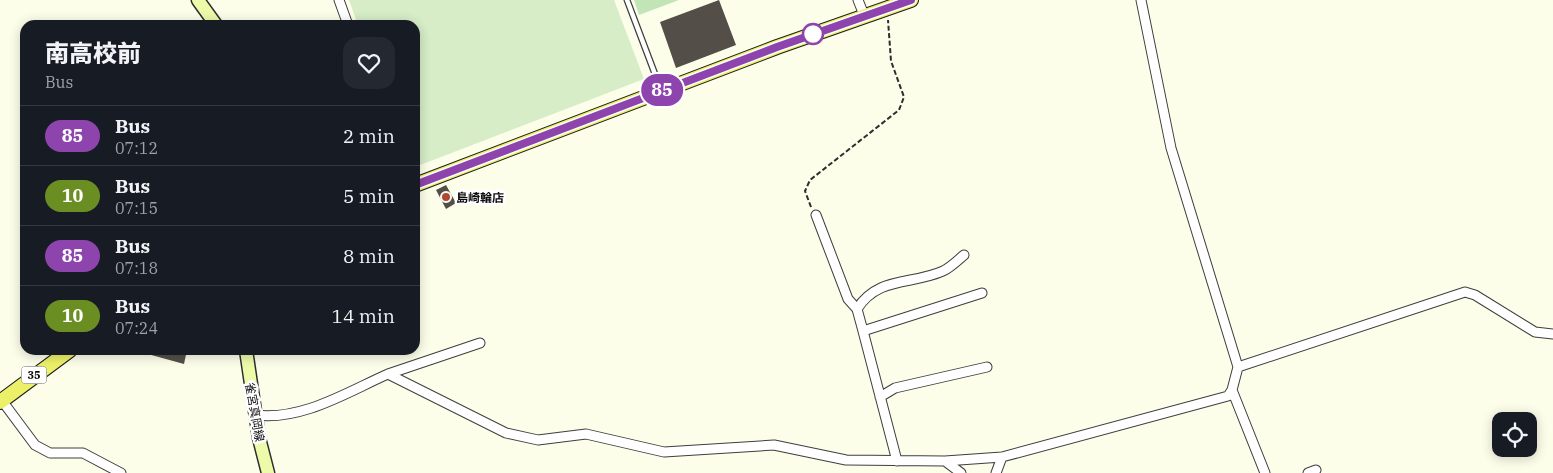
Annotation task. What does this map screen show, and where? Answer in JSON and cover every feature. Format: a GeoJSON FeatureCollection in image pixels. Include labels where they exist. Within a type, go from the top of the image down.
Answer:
{"type":"FeatureCollection","features":[{"type":"Feature","properties":{"kind":"main road"},"geometry":{"type":"LineString","coordinates":[[198,0],[212,20]]}},
{"type":"Feature","properties":{"kind":"main road"},"geometry":{"type":"LineString","coordinates":[[420,183],[864,15],[911,0]]}},
{"type":"Feature","properties":{"kind":"main road","name":"35"},"geometry":{"type":"LineString","coordinates":[[1,400],[63,355]]}},
{"type":"Feature","properties":{"kind":"main road","name":"雀宮真岡線"},"geometry":{"type":"LineString","coordinates":[[247,355],[255,415],[268,473]]}},
{"type":"Feature","properties":{"kind":"street"},"geometry":{"type":"LineString","coordinates":[[339,0],[346,20]]}},
{"type":"Feature","properties":{"kind":"street"},"geometry":{"type":"LineString","coordinates":[[858,0],[864,15]]}},
{"type":"Feature","properties":{"kind":"street"},"geometry":{"type":"LineString","coordinates":[[388,374],[506,433],[538,440],[586,434],[664,452],[774,445],[846,460],[945,461],[1002,458],[1228,396],[1232,390],[1238,367],[1171,148],[1141,0]]}},
{"type":"Feature","properties":{"kind":"street"},"geometry":{"type":"LineString","coordinates":[[816,215],[848,299],[857,309],[897,461]]}},
{"type":"Feature","properties":{"kind":"street"},"geometry":{"type":"LineString","coordinates":[[857,309],[863,300],[879,288],[943,271],[964,255]]}},
{"type":"Feature","properties":{"kind":"street"},"geometry":{"type":"LineString","coordinates":[[1238,367],[1465,292],[1475,294],[1535,332],[1553,334]]}},
{"type":"Feature","properties":{"kind":"street"},"geometry":{"type":"LineString","coordinates":[[863,331],[982,293]]}},
{"type":"Feature","properties":{"kind":"street"},"geometry":{"type":"LineString","coordinates":[[255,415],[274,416],[300,412],[388,374],[480,343]]}},
{"type":"Feature","properties":{"kind":"street"},"geometry":{"type":"LineString","coordinates":[[880,397],[895,388],[987,367]]}},
{"type":"Feature","properties":{"kind":"street"},"geometry":{"type":"LineString","coordinates":[[1232,390],[1265,473]]}},
{"type":"Feature","properties":{"kind":"street"},"geometry":{"type":"LineString","coordinates":[[1,400],[35,445],[50,453],[83,453],[121,473]]}},
{"type":"Feature","properties":{"kind":"street"},"geometry":{"type":"LineString","coordinates":[[996,473],[1002,458]]}},
{"type":"Feature","properties":{"kind":"street"},"geometry":{"type":"LineString","coordinates":[[945,461],[961,473]]}},
{"type":"Feature","properties":{"kind":"lane"},"geometry":{"type":"LineString","coordinates":[[627,0],[661,91]]}},
{"type":"Feature","properties":{"kind":"path"},"geometry":{"type":"LineString","coordinates":[[816,215],[805,191],[810,180],[898,110],[903,103],[904,97],[891,61],[889,27],[885,8]]}},
{"type":"Feature","properties":{"kind":"green space"},"geometry":{"type":"Polygon","coordinates":[[[349,0],[614,0],[644,79],[420,165],[420,20],[356,20],[349,0]]]}},
{"type":"Feature","properties":{"kind":"green space"},"geometry":{"type":"Polygon","coordinates":[[[634,0],[679,0],[639,15],[634,0]]]}},
{"type":"Feature","properties":{"kind":"building"},"geometry":{"type":"Polygon","coordinates":[[[719,0],[736,45],[676,68],[660,22],[719,0]]]}},
{"type":"Feature","properties":{"kind":"building","name":"島崎輪店"},"geometry":{"type":"Polygon","coordinates":[[[446,185],[456,203],[446,209],[436,190],[446,185]]]}},
{"type":"Feature","properties":{"kind":"building"},"geometry":{"type":"Polygon","coordinates":[[[151,355],[186,355],[184,364],[151,355]]]}},
{"type":"Feature","properties":{"kind":"bus line","name":"85"},"geometry":{"type":"LineString","coordinates":[[420,183],[777,47],[911,0]]}},
{"type":"Feature","properties":{"kind":"place","name":"島崎輪店"},"geometry":{"type":"Point","coordinates":[446,197]}}]}
